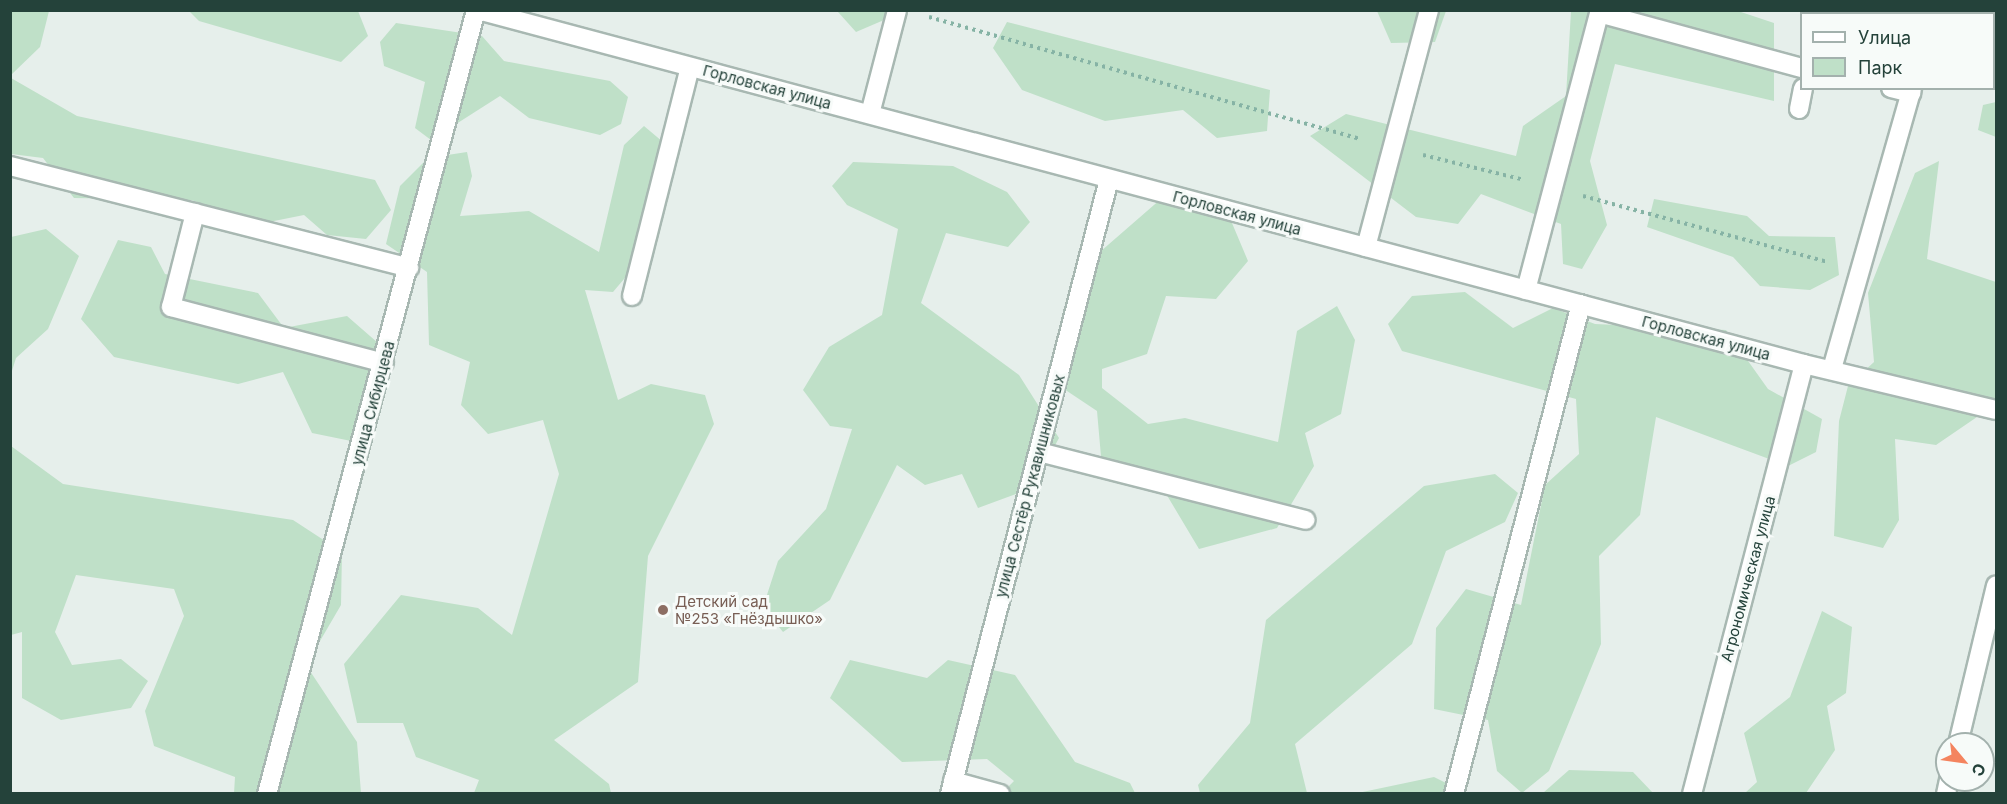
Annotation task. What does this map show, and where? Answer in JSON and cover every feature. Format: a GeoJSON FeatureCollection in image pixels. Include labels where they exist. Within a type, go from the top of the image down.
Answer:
{"type":"FeatureCollection","features":[{"type":"Feature","properties":{"kind":"street","name":"Горловская улица"},"geometry":{"type":"LineString","coordinates":[[477,10],[1804,364],[1996,410]]}},
{"type":"Feature","properties":{"kind":"street","name":"улица Сибирцева"},"geometry":{"type":"LineString","coordinates":[[267,794],[477,10]]}},
{"type":"Feature","properties":{"kind":"street"},"geometry":{"type":"LineString","coordinates":[[870,114],[897,10]]}},
{"type":"Feature","properties":{"kind":"street"},"geometry":{"type":"LineString","coordinates":[[1366,247],[1429,10]]}},
{"type":"Feature","properties":{"kind":"street"},"geometry":{"type":"LineString","coordinates":[[1526,290],[1600,12],[1800,67]]}},
{"type":"Feature","properties":{"kind":"street"},"geometry":{"type":"LineString","coordinates":[[632,296],[690,67]]}},
{"type":"Feature","properties":{"kind":"street"},"geometry":{"type":"LineString","coordinates":[[1799,109],[1803,90]]}},
{"type":"Feature","properties":{"kind":"street"},"geometry":{"type":"LineString","coordinates":[[1832,369],[1911,91]]}},
{"type":"Feature","properties":{"kind":"street"},"geometry":{"type":"LineString","coordinates":[[10,166],[409,268]]}},
{"type":"Feature","properties":{"kind":"street","name":"улица Сестёр Рукавишниковых"},"geometry":{"type":"LineString","coordinates":[[951,787],[1109,178]]}},
{"type":"Feature","properties":{"kind":"street"},"geometry":{"type":"LineString","coordinates":[[195,213],[171,307],[384,363]]}},
{"type":"Feature","properties":{"kind":"street"},"geometry":{"type":"LineString","coordinates":[[1454,794],[1581,304]]}},
{"type":"Feature","properties":{"kind":"street","name":"Агрономическая улица"},"geometry":{"type":"LineString","coordinates":[[1692,794],[1804,364]]}},
{"type":"Feature","properties":{"kind":"street"},"geometry":{"type":"LineString","coordinates":[[1039,452],[1305,520]]}},
{"type":"Feature","properties":{"kind":"street"},"geometry":{"type":"LineString","coordinates":[[1961,732],[1996,586]]}},
{"type":"Feature","properties":{"kind":"street"},"geometry":{"type":"LineString","coordinates":[[951,787],[1000,794]]}},
{"type":"Feature","properties":{"kind":"green space"},"geometry":{"type":"Polygon","coordinates":[[[11,10],[49,11],[40,47],[11,75],[11,10]]]}},
{"type":"Feature","properties":{"kind":"green space"},"geometry":{"type":"Polygon","coordinates":[[[189,11],[358,11],[368,36],[341,62],[199,21],[189,11]]]}},
{"type":"Feature","properties":{"kind":"green space"},"geometry":{"type":"Polygon","coordinates":[[[890,11],[891,17],[856,32],[838,12],[890,11]]]}},
{"type":"Feature","properties":{"kind":"green space"},"geometry":{"type":"Polygon","coordinates":[[[1377,11],[1446,11],[1435,42],[1391,43],[1377,11]]]}},
{"type":"Feature","properties":{"kind":"green space"},"geometry":{"type":"Polygon","coordinates":[[[1571,11],[1738,11],[1774,23],[1774,101],[1615,64],[1590,161],[1607,225],[1582,269],[1563,264],[1561,224],[1481,194],[1458,224],[1416,217],[1310,136],[1346,114],[1516,156],[1523,126],[1566,96],[1571,11]]]}},
{"type":"Feature","properties":{"kind":"green space"},"geometry":{"type":"Polygon","coordinates":[[[1007,22],[1270,90],[1267,131],[1217,138],[1183,110],[1105,121],[1022,90],[993,48],[1007,22]]]}},
{"type":"Feature","properties":{"kind":"green space"},"geometry":{"type":"Polygon","coordinates":[[[396,23],[482,36],[504,61],[610,81],[628,97],[621,124],[600,135],[529,118],[500,96],[431,140],[415,128],[425,82],[384,66],[380,42],[396,23]]]}},
{"type":"Feature","properties":{"kind":"green space"},"geometry":{"type":"Polygon","coordinates":[[[11,78],[77,116],[375,180],[391,210],[366,239],[327,235],[304,215],[264,223],[191,200],[74,198],[43,158],[11,154],[11,78]]]}},
{"type":"Feature","properties":{"kind":"green space"},"geometry":{"type":"Polygon","coordinates":[[[1996,102],[1996,137],[1978,130],[1983,105],[1996,102]]]}},
{"type":"Feature","properties":{"kind":"green space"},"geometry":{"type":"Polygon","coordinates":[[[644,126],[676,153],[647,195],[652,246],[613,292],[585,290],[618,400],[651,384],[705,395],[714,424],[648,556],[638,682],[554,740],[609,784],[611,793],[474,793],[479,780],[416,757],[403,723],[357,723],[344,664],[401,595],[478,608],[512,635],[559,474],[543,420],[488,434],[461,405],[470,362],[429,345],[427,272],[386,244],[400,186],[428,158],[467,152],[472,176],[460,216],[529,211],[599,252],[624,145],[644,126]]]}},
{"type":"Feature","properties":{"kind":"green space"},"geometry":{"type":"Polygon","coordinates":[[[1939,161],[1927,259],[1996,282],[1996,404],[1936,445],[1895,439],[1899,520],[1883,548],[1834,536],[1839,421],[1848,386],[1874,362],[1868,293],[1915,173],[1939,161]]]}},
{"type":"Feature","properties":{"kind":"green space"},"geometry":{"type":"Polygon","coordinates":[[[853,162],[953,166],[1007,192],[1030,222],[1008,247],[946,233],[921,303],[1019,375],[1059,438],[1032,488],[978,508],[962,474],[925,485],[897,465],[830,600],[783,632],[763,607],[778,561],[826,509],[852,429],[830,426],[803,390],[829,347],[882,315],[898,229],[847,205],[832,186],[853,162]]]}},
{"type":"Feature","properties":{"kind":"green space"},"geometry":{"type":"Polygon","coordinates":[[[1162,198],[1229,216],[1248,261],[1216,299],[1166,296],[1147,354],[1102,369],[1102,388],[1148,424],[1185,418],[1278,442],[1297,331],[1337,306],[1355,340],[1341,414],[1305,433],[1314,466],[1277,528],[1199,549],[1165,492],[1103,479],[1097,411],[1061,387],[1093,258],[1162,198]]]}},
{"type":"Feature","properties":{"kind":"green space"},"geometry":{"type":"Polygon","coordinates":[[[1654,199],[1747,216],[1769,236],[1835,237],[1839,275],[1810,290],[1760,286],[1733,257],[1647,227],[1654,199]]]}},
{"type":"Feature","properties":{"kind":"green space"},"geometry":{"type":"Polygon","coordinates":[[[46,229],[79,256],[48,329],[16,358],[11,374],[11,237],[46,229]]]}},
{"type":"Feature","properties":{"kind":"green space"},"geometry":{"type":"Polygon","coordinates":[[[118,240],[151,247],[165,274],[258,293],[284,328],[347,316],[393,356],[376,417],[356,442],[312,433],[283,372],[238,384],[114,357],[81,319],[118,240]]]}},
{"type":"Feature","properties":{"kind":"green space"},"geometry":{"type":"Polygon","coordinates":[[[1465,292],[1513,328],[1553,308],[1595,324],[1726,330],[1768,389],[1822,419],[1816,452],[1788,466],[1656,417],[1640,515],[1599,556],[1601,644],[1549,771],[1522,793],[1497,771],[1488,720],[1434,709],[1436,628],[1466,589],[1521,605],[1545,485],[1579,454],[1576,399],[1402,351],[1388,324],[1412,296],[1465,292]]]}},
{"type":"Feature","properties":{"kind":"green space"},"geometry":{"type":"Polygon","coordinates":[[[11,446],[63,484],[293,520],[342,552],[341,605],[306,665],[357,742],[361,793],[234,793],[235,777],[154,746],[145,711],[184,616],[174,589],[76,575],[55,632],[72,665],[121,659],[148,681],[131,708],[61,720],[22,698],[22,632],[11,635],[11,446]]]}},
{"type":"Feature","properties":{"kind":"green space"},"geometry":{"type":"Polygon","coordinates":[[[1495,474],[1518,493],[1505,522],[1446,551],[1412,644],[1295,744],[1307,793],[1200,793],[1198,785],[1250,723],[1266,620],[1424,486],[1495,474]]]}},
{"type":"Feature","properties":{"kind":"green space"},"geometry":{"type":"Polygon","coordinates":[[[1822,611],[1852,627],[1846,693],[1827,706],[1835,750],[1806,793],[1745,793],[1757,782],[1744,733],[1790,697],[1822,611]]]}},
{"type":"Feature","properties":{"kind":"green space"},"geometry":{"type":"Polygon","coordinates":[[[850,660],[927,678],[948,660],[1015,675],[1075,762],[1130,783],[1135,793],[1002,793],[1014,781],[987,759],[902,762],[830,698],[850,660]]]}},
{"type":"Feature","properties":{"kind":"green space"},"geometry":{"type":"Polygon","coordinates":[[[1569,770],[1633,772],[1653,793],[1543,793],[1569,770]]]}},
{"type":"Feature","properties":{"kind":"green space"},"geometry":{"type":"Polygon","coordinates":[[[1434,777],[1466,793],[1353,794],[1434,777]]]}},
{"type":"Feature","properties":{"kind":"place","name":"Детский сад №253 «Гнёздышко»"},"geometry":{"type":"Point","coordinates":[663,610]}}]}
